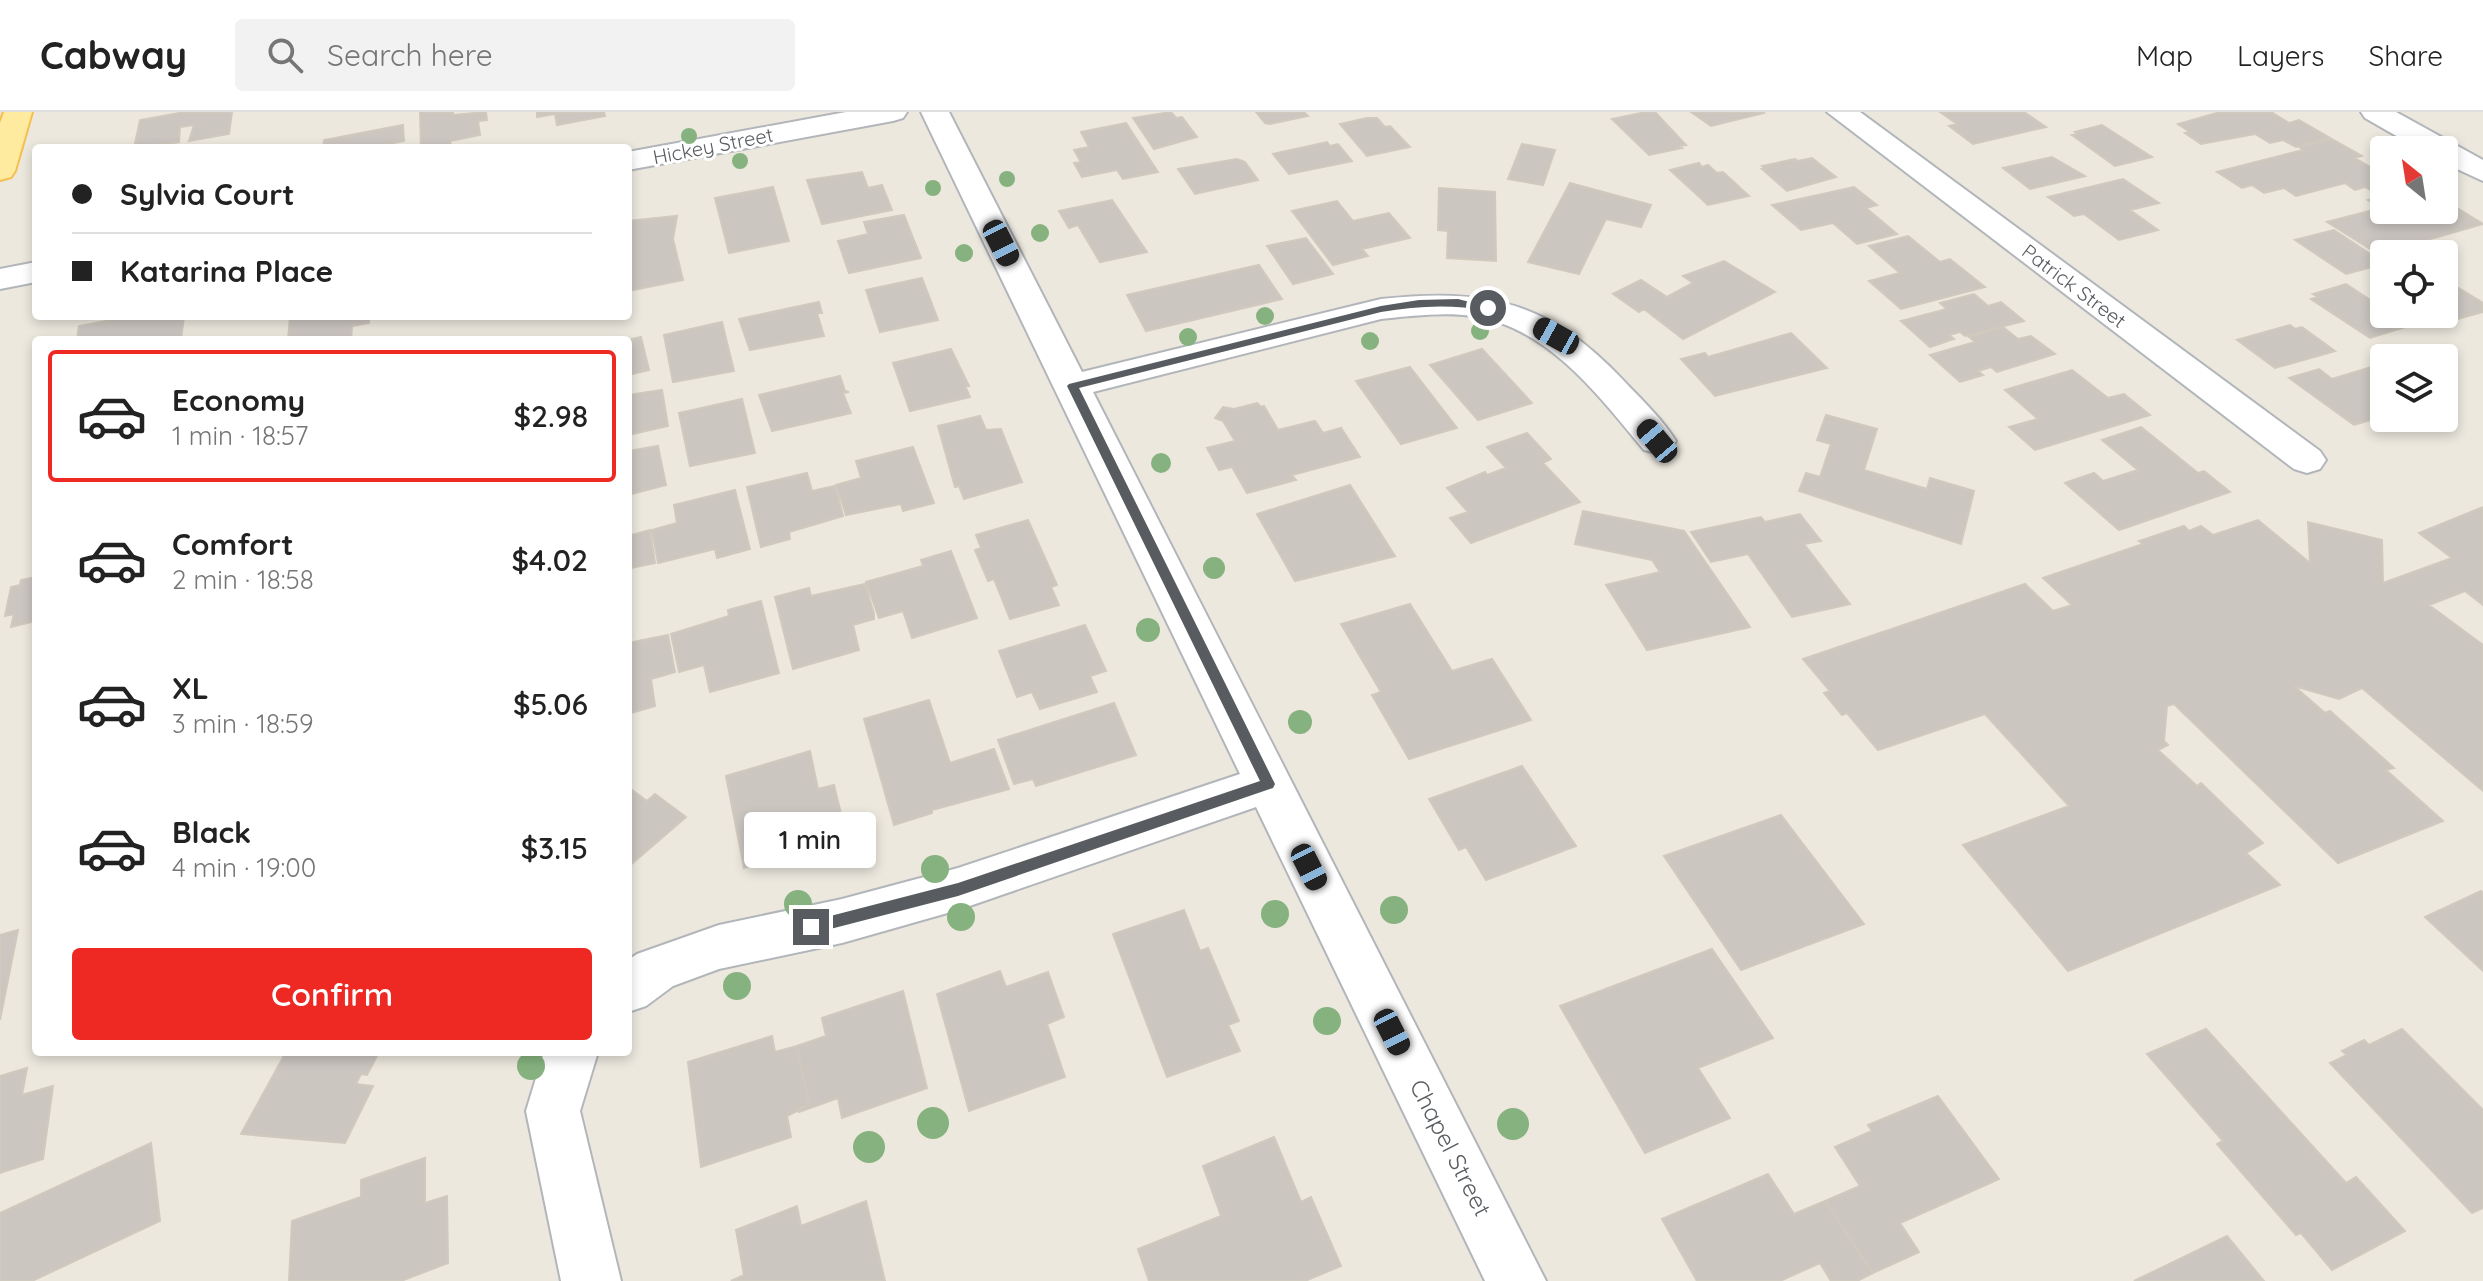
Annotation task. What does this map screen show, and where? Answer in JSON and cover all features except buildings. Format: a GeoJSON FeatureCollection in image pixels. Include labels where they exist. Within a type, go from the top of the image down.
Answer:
{"type":"FeatureCollection","features":[{"type":"Feature","properties":{"kind":"main road"},"geometry":{"type":"LineString","coordinates":[[0,171],[18,112]]}},
{"type":"Feature","properties":{"kind":"street","name":"Hickey Street"},"geometry":{"type":"LineString","coordinates":[[632,160],[893,112]]}},
{"type":"Feature","properties":{"kind":"street","name":"Chapel Street"},"geometry":{"type":"LineString","coordinates":[[935,112],[1516,1281]]}},
{"type":"Feature","properties":{"kind":"street","name":"Patrick Street"},"geometry":{"type":"LineString","coordinates":[[1841,112],[2307,460]]}},
{"type":"Feature","properties":{"kind":"street"},"geometry":{"type":"LineString","coordinates":[[2375,112],[2419,136]]}},
{"type":"Feature","properties":{"kind":"street"},"geometry":{"type":"LineString","coordinates":[[2458,158],[2483,172]]}},
{"type":"Feature","properties":{"kind":"street"},"geometry":{"type":"LineString","coordinates":[[0,279],[32,273]]}},
{"type":"Feature","properties":{"kind":"street"},"geometry":{"type":"LineString","coordinates":[[1072,386],[1381,309],[1419,303],[1458,302],[1525,319],[1556,336],[1600,373],[1657,441]]}},
{"type":"Feature","properties":{"kind":"street"},"geometry":{"type":"LineString","coordinates":[[632,986],[655,970],[719,947],[842,921],[958,889],[1268,784]]}},
{"type":"Feature","properties":{"kind":"street"},"geometry":{"type":"LineString","coordinates":[[570,1056],[553,1111],[591,1281]]}},
{"type":"Feature","properties":{"kind":"route"},"geometry":{"type":"LineString","coordinates":[[811,927],[958,889],[1268,784],[1072,386],[1381,309],[1419,303],[1458,302],[1488,308]]}}]}
